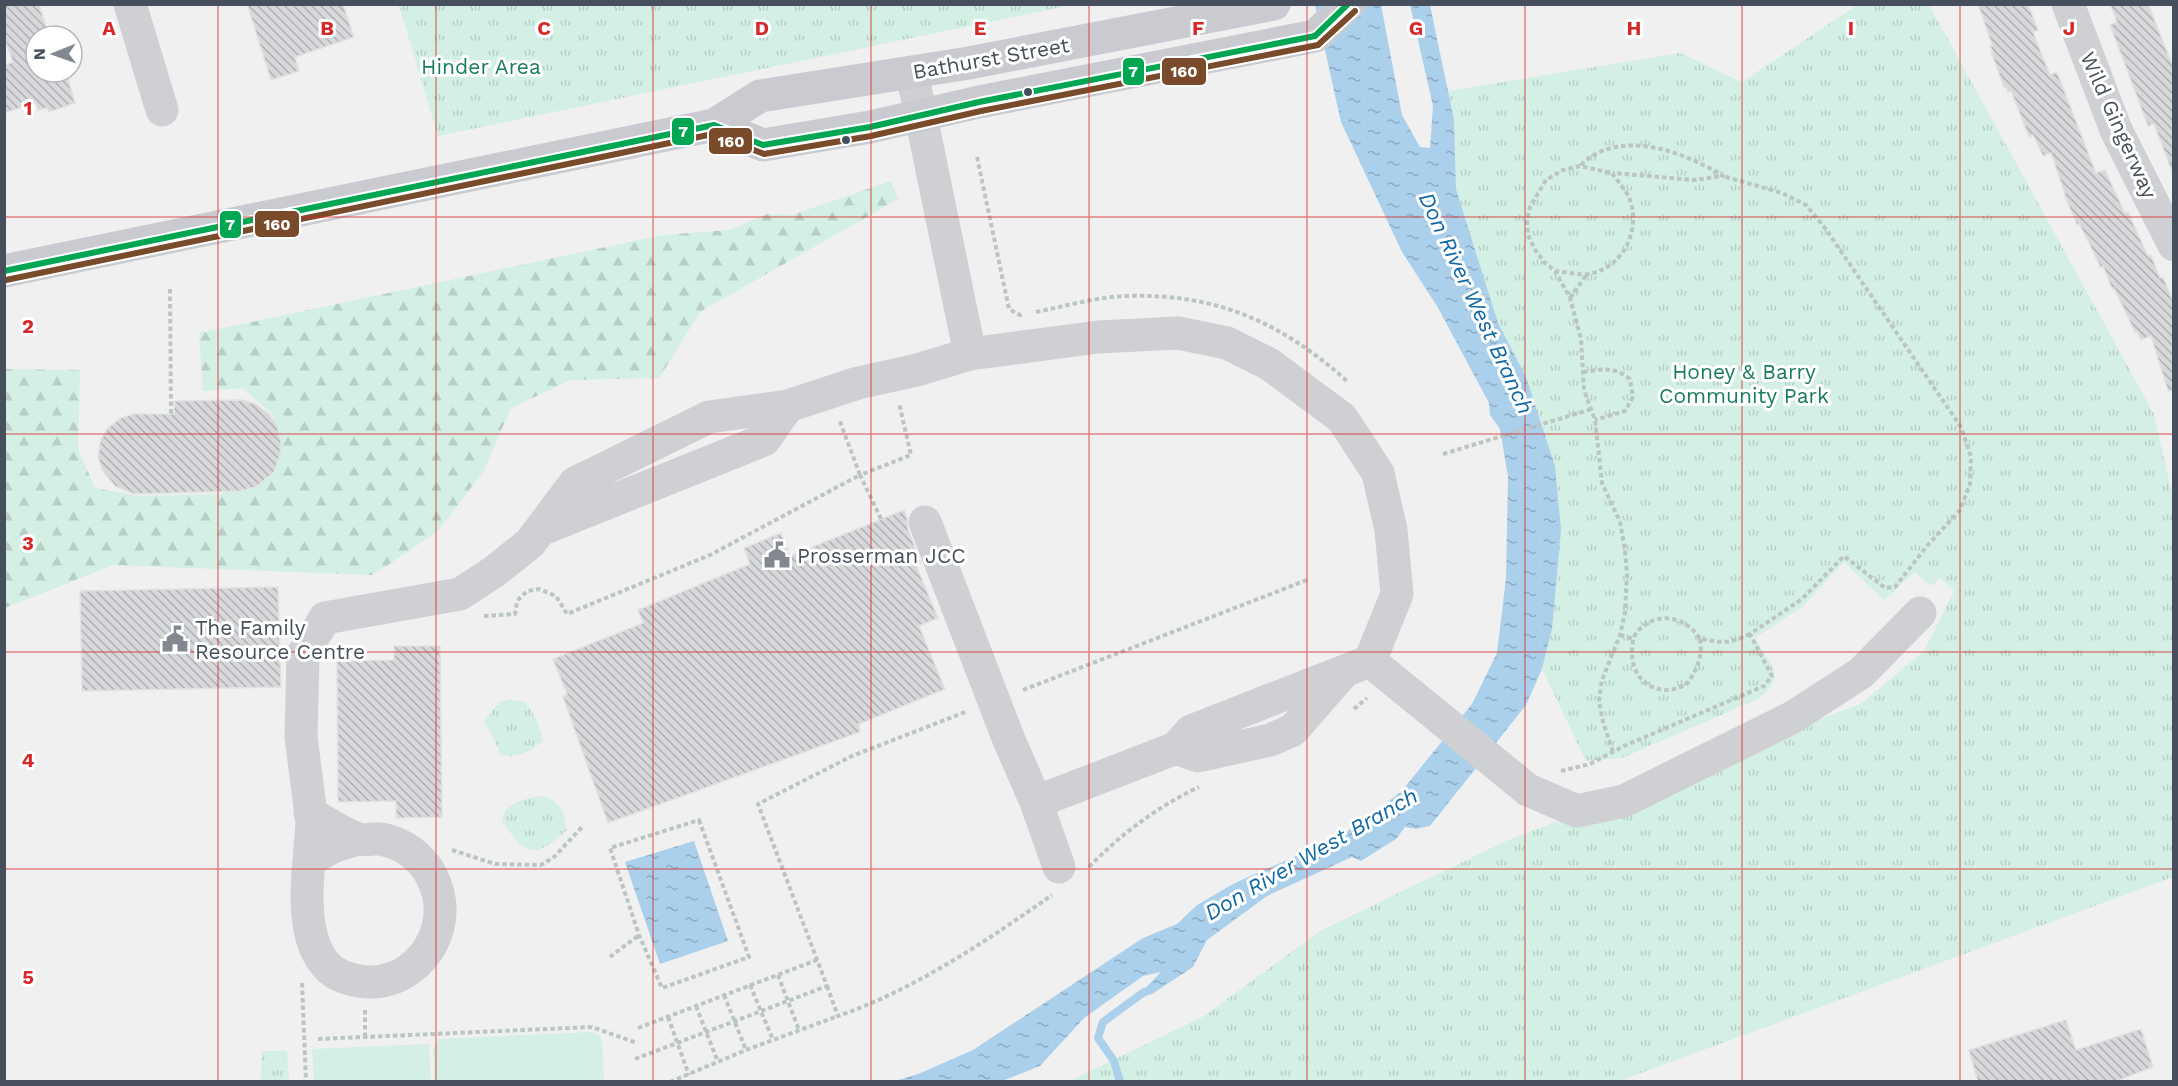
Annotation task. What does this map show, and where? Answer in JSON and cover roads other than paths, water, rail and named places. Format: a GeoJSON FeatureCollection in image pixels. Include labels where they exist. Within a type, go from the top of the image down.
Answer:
{"type":"FeatureCollection","features":[{"type":"Feature","properties":{"kind":"main road","name":"Bathurst Street"},"geometry":{"type":"LineString","coordinates":[[4,271],[714,125],[760,96],[912,73],[1228,9],[1274,4]]}},
{"type":"Feature","properties":{"kind":"main road","name":"Bathurst Street"},"geometry":{"type":"LineString","coordinates":[[714,125],[763,145],[920,116],[979,102],[1315,36],[1349,4]]}},
{"type":"Feature","properties":{"kind":"street"},"geometry":{"type":"LineString","coordinates":[[130,4],[162,110]]}},
{"type":"Feature","properties":{"kind":"street","name":"Wild Gingerway"},"geometry":{"type":"LineString","coordinates":[[2068,4],[2116,130],[2174,245]]}},
{"type":"Feature","properties":{"kind":"street"},"geometry":{"type":"LineString","coordinates":[[912,73],[970,354]]}},
{"type":"Feature","properties":{"kind":"street"},"geometry":{"type":"LineString","coordinates":[[309,860],[335,846],[358,839],[382,839],[404,847],[422,862],[429,872],[435,882],[441,905],[439,928],[429,950],[413,968],[392,979],[368,983],[345,979],[327,966],[317,950],[306,905],[309,860],[312,823],[301,737],[303,654],[326,618],[460,594],[495,571],[530,543],[539,531],[764,440],[788,406],[858,383],[917,370],[970,354],[1098,337],[1178,333],[1227,343],[1269,364],[1342,418],[1378,473],[1390,530],[1397,594],[1367,669],[1293,730],[1270,740],[1198,756],[1176,748],[1036,802]]}},
{"type":"Feature","properties":{"kind":"street"},"geometry":{"type":"LineString","coordinates":[[925,522],[994,701],[1068,876]]}},
{"type":"Feature","properties":{"kind":"street"},"geometry":{"type":"LineString","coordinates":[[1367,669],[1528,790],[1577,811],[1624,801],[1792,717],[1861,673],[1920,613]]}},
{"type":"Feature","properties":{"kind":"street"},"geometry":{"type":"LineString","coordinates":[[310,813],[358,839]]}},
{"type":"Feature","properties":{"kind":"water","name":"Don River West Branch"},"geometry":{"type":"Polygon","coordinates":[[[1315,5],[1381,5],[1402,115],[1420,147],[1430,148],[1433,106],[1410,5],[1430,5],[1454,120],[1456,189],[1498,323],[1526,377],[1555,466],[1561,530],[1552,629],[1542,669],[1526,705],[1430,826],[1416,829],[1405,827],[1396,839],[1361,861],[1352,857],[1267,896],[1207,940],[1193,967],[1152,994],[1135,999],[1161,972],[1143,976],[1084,1018],[1040,1066],[1002,1081],[892,1082],[918,1074],[973,1050],[1143,938],[1177,924],[1197,905],[1235,883],[1341,836],[1401,792],[1472,704],[1497,653],[1506,578],[1508,477],[1500,429],[1490,415],[1489,403],[1437,306],[1402,252],[1341,122],[1315,5]]]}},
{"type":"Feature","properties":{"kind":"water"},"geometry":{"type":"Polygon","coordinates":[[[694,841],[728,941],[660,964],[625,862],[694,841]]]}},
{"type":"Feature","properties":{"kind":"waterway"},"geometry":{"type":"LineString","coordinates":[[1120,1082],[1114,1061],[1098,1038],[1103,1022],[1144,992]]}},
{"type":"Feature","properties":{"kind":"place","name":"Prosserman JCC"},"geometry":{"type":"Point","coordinates":[777,555]}},
{"type":"Feature","properties":{"kind":"place","name":"The Family Resource Centre"},"geometry":{"type":"Point","coordinates":[175,639]}},
{"type":"Feature","properties":{"kind":"park label","name":"Hinder Area"},"geometry":{"type":"Point","coordinates":[481,66]}},
{"type":"Feature","properties":{"kind":"park label","name":"Honey & Barry Community Park"},"geometry":{"type":"Point","coordinates":[1744,383]}}]}
